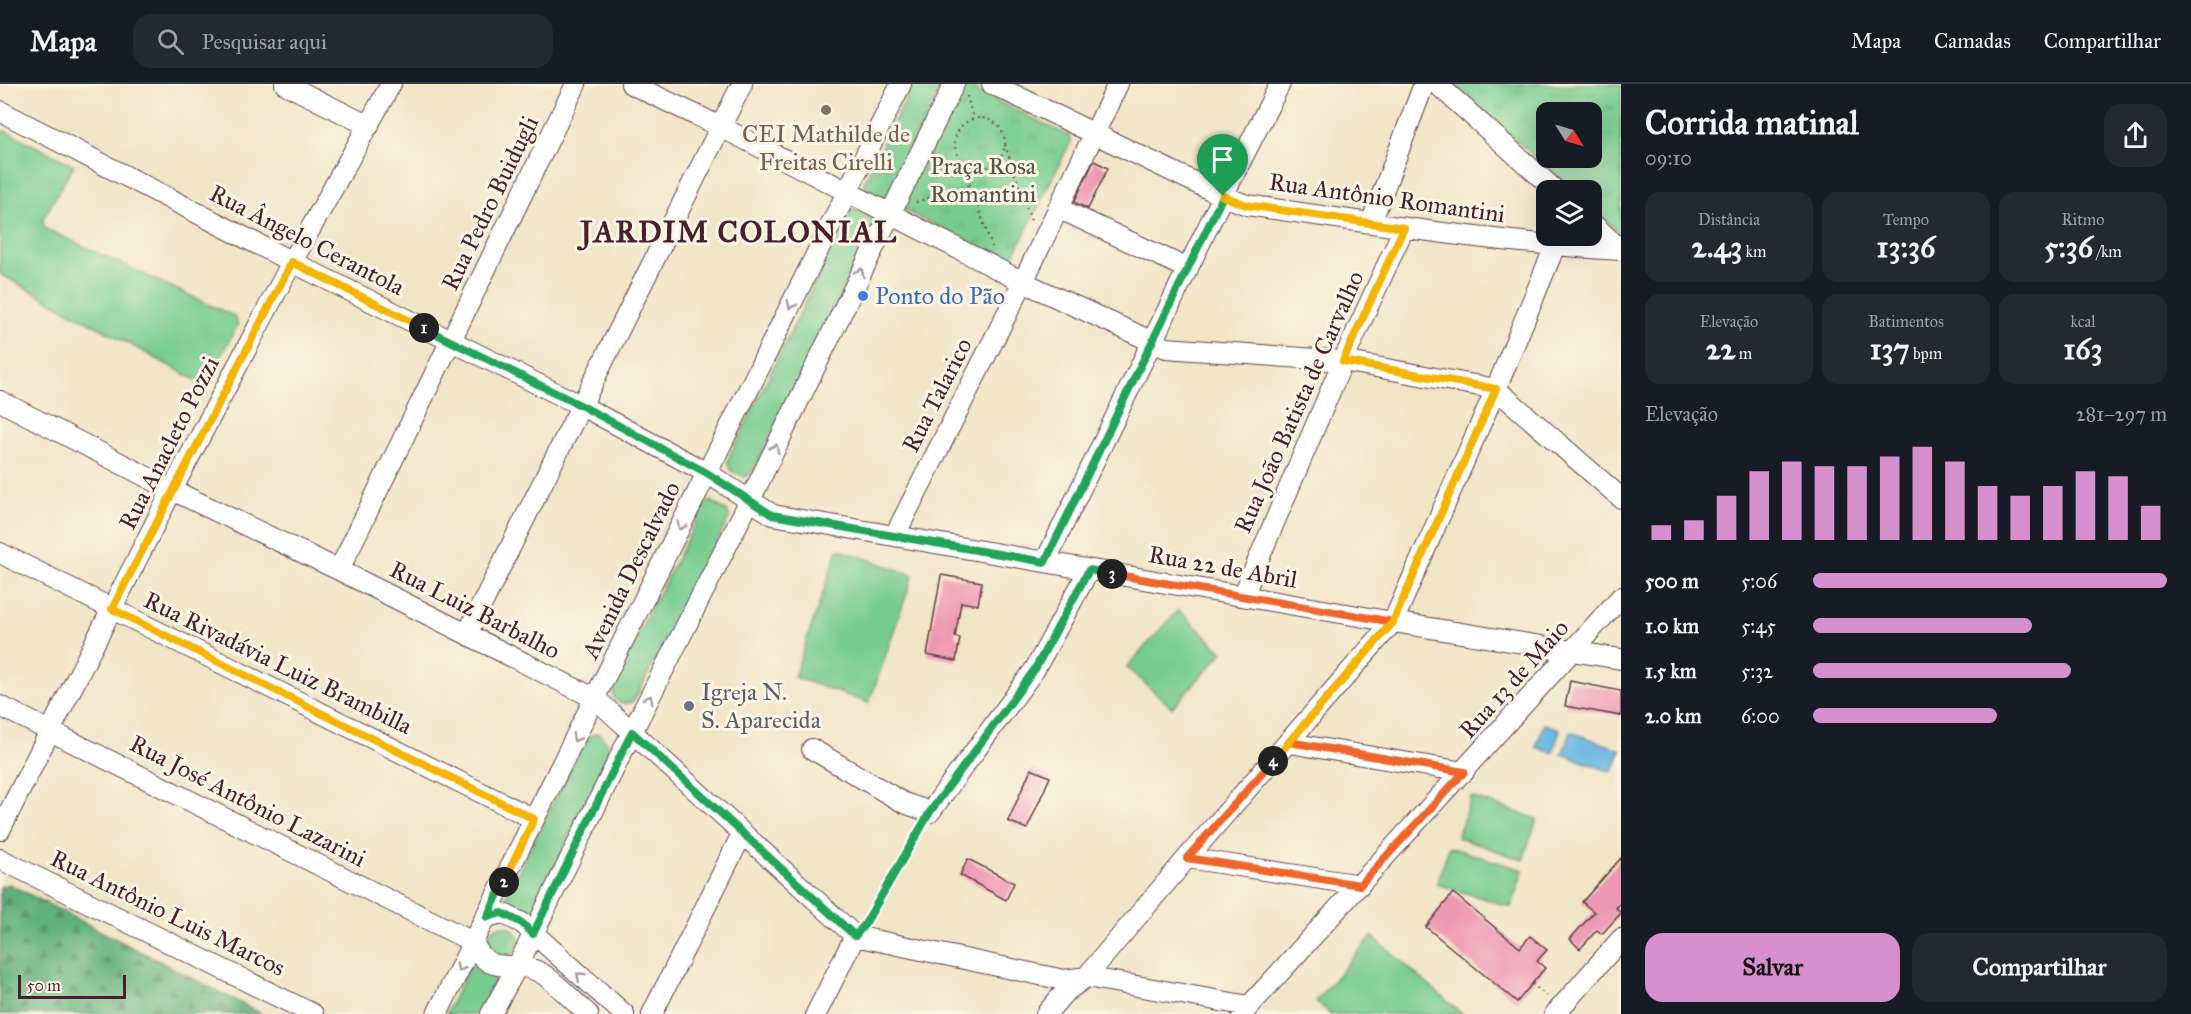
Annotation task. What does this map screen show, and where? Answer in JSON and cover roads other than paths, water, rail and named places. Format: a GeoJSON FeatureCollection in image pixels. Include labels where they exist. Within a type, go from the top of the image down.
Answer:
{"type":"FeatureCollection","features":[{"type":"Feature","properties":{"kind":"street"},"geometry":{"type":"LineString","coordinates":[[285,84],[369,126]]}},
{"type":"Feature","properties":{"kind":"street","name":"Rua Anacleto Pozzi"},"geometry":{"type":"LineString","coordinates":[[0,830],[172,490],[292,262],[391,84]]}},
{"type":"Feature","properties":{"kind":"street","name":"Rua Pedro Buidugli"},"geometry":{"type":"LineString","coordinates":[[339,570],[576,84]]}},
{"type":"Feature","properties":{"kind":"street"},"geometry":{"type":"LineString","coordinates":[[631,84],[721,127],[1023,282],[1166,348],[1343,361],[1496,389],[1621,498]]}},
{"type":"Feature","properties":{"kind":"street"},"geometry":{"type":"LineString","coordinates":[[467,634],[742,84]]}},
{"type":"Feature","properties":{"kind":"street","name":"Avenida Descalvado"},"geometry":{"type":"LineString","coordinates":[[438,1014],[902,84]]}},
{"type":"Feature","properties":{"kind":"street","name":"Rua Antônio Romantini"},"geometry":{"type":"LineString","coordinates":[[992,84],[1246,205],[1404,228],[1536,244]]}},
{"type":"Feature","properties":{"kind":"street","name":"Rua Talarico"},"geometry":{"type":"LineString","coordinates":[[895,535],[1023,282],[1118,84]]}},
{"type":"Feature","properties":{"kind":"street"},"geometry":{"type":"LineString","coordinates":[[1045,562],[1280,84]]}},
{"type":"Feature","properties":{"kind":"street"},"geometry":{"type":"LineString","coordinates":[[1371,223],[1424,84]]}},
{"type":"Feature","properties":{"kind":"street"},"geometry":{"type":"LineString","coordinates":[[1437,84],[1544,180]]}},
{"type":"Feature","properties":{"kind":"street"},"geometry":{"type":"LineString","coordinates":[[491,1014],[518,965],[632,732],[750,500],[889,214],[960,88]]}},
{"type":"Feature","properties":{"kind":"street","name":"Rua Ângelo Cerantola"},"geometry":{"type":"LineString","coordinates":[[0,111],[292,262],[582,406],[707,473],[750,500]]}},
{"type":"Feature","properties":{"kind":"street"},"geometry":{"type":"LineString","coordinates":[[1058,208],[1188,268]]}},
{"type":"Feature","properties":{"kind":"street","name":"Rua João Batista de Carvalho"},"geometry":{"type":"LineString","coordinates":[[1243,596],[1343,361],[1404,228]]}},
{"type":"Feature","properties":{"kind":"street"},"geometry":{"type":"LineString","coordinates":[[1602,232],[1621,250]]}},
{"type":"Feature","properties":{"kind":"street"},"geometry":{"type":"LineString","coordinates":[[1046,1014],[1064,993],[1086,977],[1393,622],[1496,389],[1555,246]]}},
{"type":"Feature","properties":{"kind":"street","name":"Rua Antônio Romantini"},"geometry":{"type":"LineString","coordinates":[[1555,246],[1621,250]]}},
{"type":"Feature","properties":{"kind":"street","name":"Rua Luiz Barbalho"},"geometry":{"type":"LineString","coordinates":[[0,401],[172,490],[339,570],[596,699],[855,936]]}},
{"type":"Feature","properties":{"kind":"street","name":"Rua 22 de Abril"},"geometry":{"type":"LineString","coordinates":[[750,500],[772,515],[1621,659]]}},
{"type":"Feature","properties":{"kind":"street","name":"Rua Rivadávia Luiz Brambilla"},"geometry":{"type":"LineString","coordinates":[[0,553],[534,819]]}},
{"type":"Feature","properties":{"kind":"street"},"geometry":{"type":"LineString","coordinates":[[812,749],[904,803],[930,812],[1035,669],[1089,570]]}},
{"type":"Feature","properties":{"kind":"street","name":"Rua 13 de Maio"},"geometry":{"type":"LineString","coordinates":[[1246,1010],[1621,597]]}},
{"type":"Feature","properties":{"kind":"street","name":"Rua José Antônio Lazarini"},"geometry":{"type":"LineString","coordinates":[[0,706],[473,942]]}},
{"type":"Feature","properties":{"kind":"street"},"geometry":{"type":"LineString","coordinates":[[1289,742],[1464,772]]}},
{"type":"Feature","properties":{"kind":"street"},"geometry":{"type":"LineString","coordinates":[[652,1014],[742,834]]}},
{"type":"Feature","properties":{"kind":"street"},"geometry":{"type":"LineString","coordinates":[[1187,858],[1360,885]]}},
{"type":"Feature","properties":{"kind":"street","name":"Rua Antônio Luis Marcos"},"geometry":{"type":"LineString","coordinates":[[0,859],[313,1014]]}},
{"type":"Feature","properties":{"kind":"street"},"geometry":{"type":"LineString","coordinates":[[487,917],[502,913],[522,923],[624,1014]]}},
{"type":"Feature","properties":{"kind":"street"},"geometry":{"type":"LineString","coordinates":[[816,1014],[855,936],[1064,980],[1086,977],[1246,1010]]}},
{"type":"Feature","properties":{"kind":"street"},"geometry":{"type":"LineString","coordinates":[[1558,1011],[1621,939]]}},
{"type":"Feature","properties":{"kind":"street"},"geometry":{"type":"LineString","coordinates":[[473,942],[479,956],[497,967],[518,965],[542,973],[588,1014]]}},
{"type":"Feature","properties":{"kind":"water"},"geometry":{"type":"Polygon","coordinates":[[[1544,724],[1560,729],[1553,753],[1536,747],[1544,724]]]}},
{"type":"Feature","properties":{"kind":"water"},"geometry":{"type":"Polygon","coordinates":[[[1571,732],[1621,750],[1612,772],[1562,754],[1571,732]]]}},
{"type":"Feature","properties":{"kind":"place","name":"CEI Mathilde de Freitas Cirelli"},"geometry":{"type":"Point","coordinates":[826,110]}},
{"type":"Feature","properties":{"kind":"place","name":"Ponto do Pão"},"geometry":{"type":"Point","coordinates":[863,296]}},
{"type":"Feature","properties":{"kind":"place","name":"Igreja N. S. Aparecida"},"geometry":{"type":"Point","coordinates":[689,706]}},
{"type":"Feature","properties":{"kind":"district","name":"JARDIM COLONIAL"},"geometry":{"type":"Point","coordinates":[739,232]}},
{"type":"Feature","properties":{"kind":"park label","name":"Praça Rosa Romantini"},"geometry":{"type":"Point","coordinates":[983,180]}}]}
